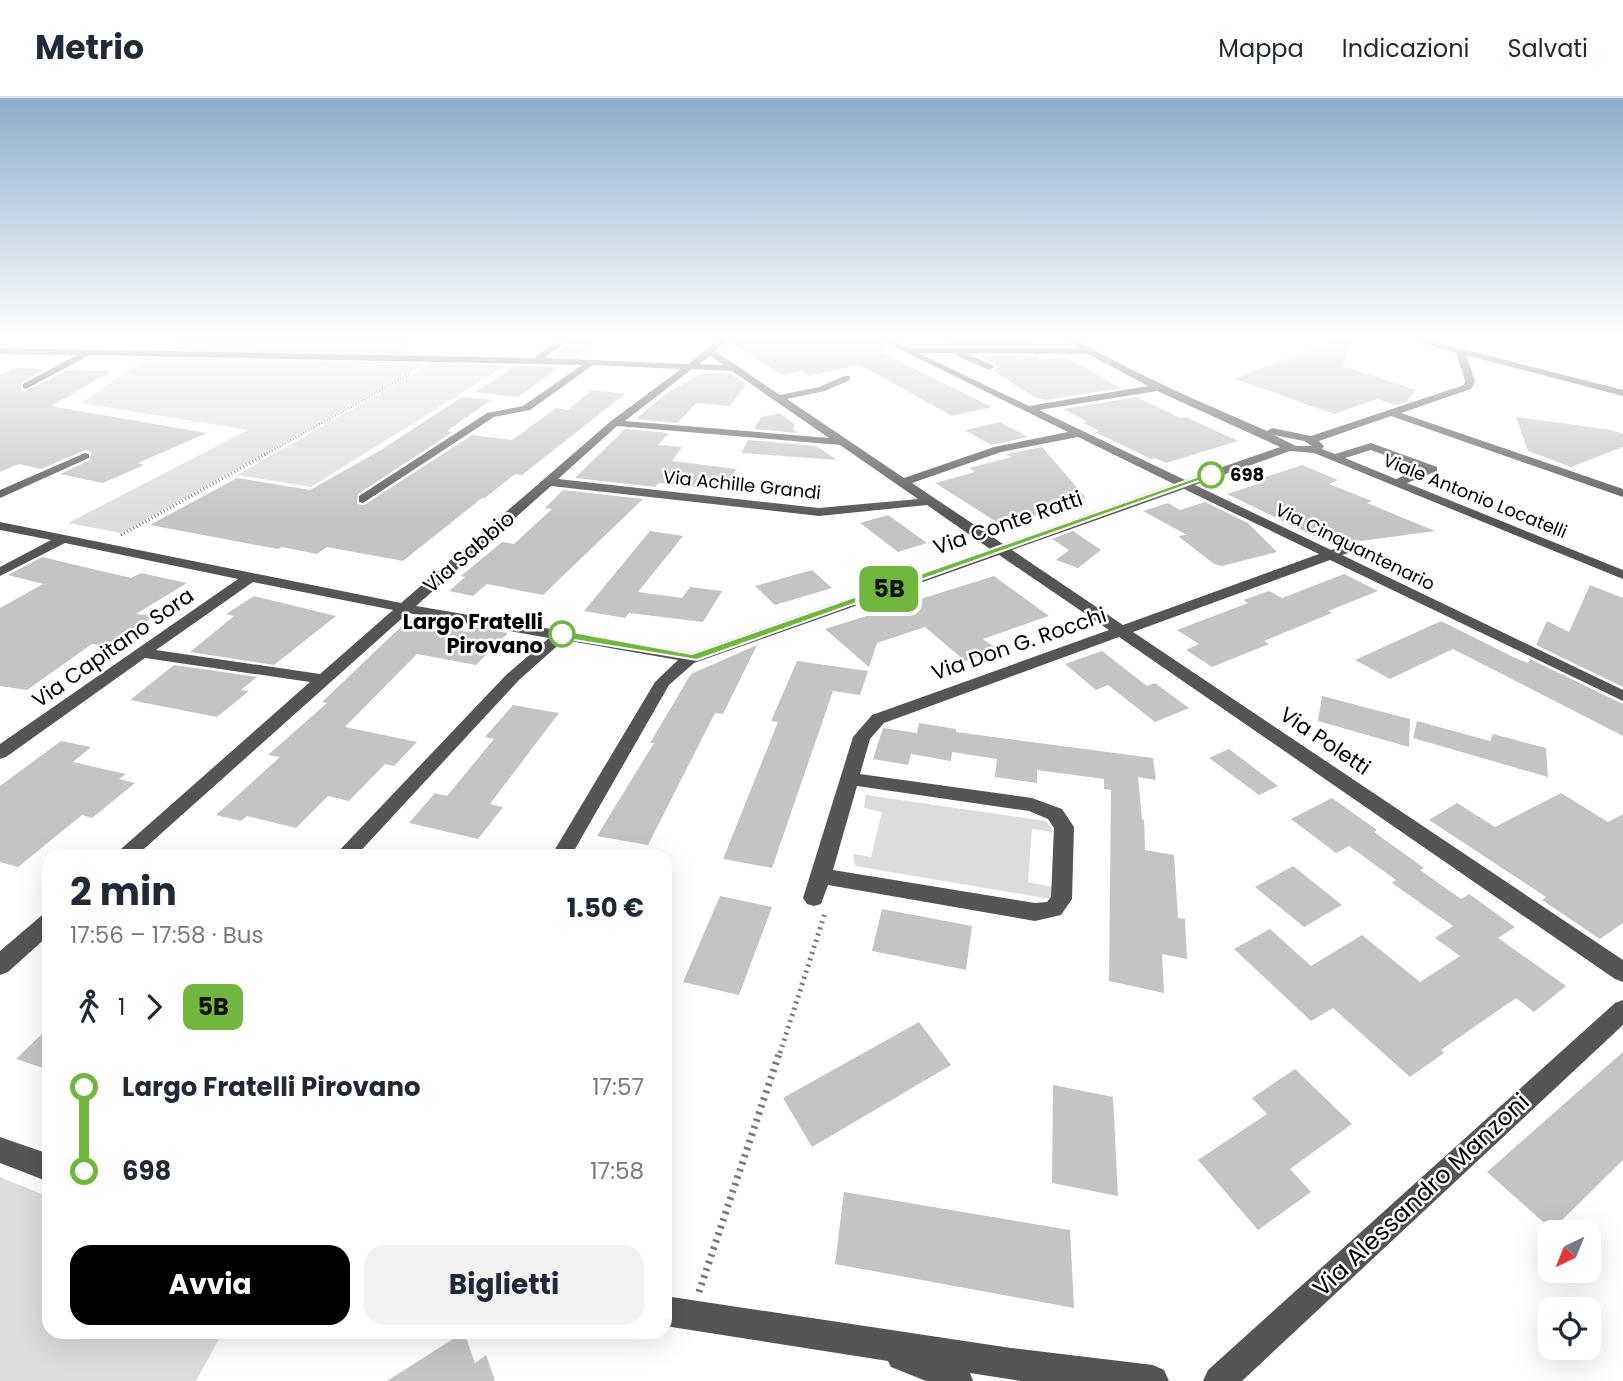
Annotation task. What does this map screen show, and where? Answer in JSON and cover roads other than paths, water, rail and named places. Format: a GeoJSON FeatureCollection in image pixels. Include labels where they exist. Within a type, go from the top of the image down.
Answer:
{"type":"FeatureCollection","features":[{"type":"Feature","properties":{"kind":"street"},"geometry":{"type":"LineString","coordinates":[[362,499],[493,414],[526,408],[539,399]]}},
{"type":"Feature","properties":{"kind":"street","name":"Via Sabbio"},"geometry":{"type":"LineString","coordinates":[[131,849],[403,608],[615,423],[646,399]]}},
{"type":"Feature","properties":{"kind":"street","name":"Via Poletti"},"geometry":{"type":"LineString","coordinates":[[779,399],[1623,972]]}},
{"type":"Feature","properties":{"kind":"street","name":"Via Cinquantenario"},"geometry":{"type":"LineString","coordinates":[[1006,399],[1623,696]]}},
{"type":"Feature","properties":{"kind":"street"},"geometry":{"type":"LineString","coordinates":[[1027,409],[1089,399]]}},
{"type":"Feature","properties":{"kind":"street","name":"Viale Antonio Locatelli"},"geometry":{"type":"LineString","coordinates":[[1189,399],[1285,442],[1313,445],[1335,458],[1623,575]]}},
{"type":"Feature","properties":{"kind":"street"},"geometry":{"type":"LineString","coordinates":[[1313,445],[1434,399]]}},
{"type":"Feature","properties":{"kind":"street"},"geometry":{"type":"LineString","coordinates":[[1392,413],[1623,493]]}},
{"type":"Feature","properties":{"kind":"street"},"geometry":{"type":"LineString","coordinates":[[615,423],[843,442]]}},
{"type":"Feature","properties":{"kind":"street"},"geometry":{"type":"LineString","coordinates":[[904,482],[998,449],[1077,434]]}},
{"type":"Feature","properties":{"kind":"street","name":"Via Conte Ratti"},"geometry":{"type":"LineString","coordinates":[[565,849],[663,682],[675,669],[692,658],[1183,485],[1285,442]]}},
{"type":"Feature","properties":{"kind":"street"},"geometry":{"type":"LineString","coordinates":[[1335,458],[1371,446],[1433,469],[1396,483]]}},
{"type":"Feature","properties":{"kind":"street"},"geometry":{"type":"LineString","coordinates":[[0,494],[85,456]]}},
{"type":"Feature","properties":{"kind":"street","name":"Via Achille Grandi"},"geometry":{"type":"LineString","coordinates":[[549,482],[819,512],[851,511],[931,501]]}},
{"type":"Feature","properties":{"kind":"street","name":"Via Capitano Sora"},"geometry":{"type":"LineString","coordinates":[[0,526],[403,608]]}},
{"type":"Feature","properties":{"kind":"street"},"geometry":{"type":"LineString","coordinates":[[0,572],[63,538]]}},
{"type":"Feature","properties":{"kind":"street","name":"Via Don G. Rocchi"},"geometry":{"type":"LineString","coordinates":[[814,898],[864,733],[878,719],[1125,632],[1355,546]]}},
{"type":"Feature","properties":{"kind":"street","name":"Via Capitano Sora"},"geometry":{"type":"LineString","coordinates":[[0,753],[250,577]]}},
{"type":"Feature","properties":{"kind":"street"},"geometry":{"type":"LineString","coordinates":[[403,608],[692,658]]}},
{"type":"Feature","properties":{"kind":"street"},"geometry":{"type":"LineString","coordinates":[[351,849],[513,677],[562,634]]}},
{"type":"Feature","properties":{"kind":"street"},"geometry":{"type":"LineString","coordinates":[[142,653],[323,679]]}},
{"type":"Feature","properties":{"kind":"street"},"geometry":{"type":"LineString","coordinates":[[821,876],[1035,912],[1053,908],[1061,899],[1064,827],[1055,814],[1032,804],[850,779]]}},
{"type":"Feature","properties":{"kind":"street"},"geometry":{"type":"LineString","coordinates":[[0,965],[42,928]]}},
{"type":"Feature","properties":{"kind":"street","name":"Via Alessandro Manzoni"},"geometry":{"type":"LineString","coordinates":[[1220,1381],[1623,1010]]}},
{"type":"Feature","properties":{"kind":"street"},"geometry":{"type":"LineString","coordinates":[[0,1150],[42,1165]]}},
{"type":"Feature","properties":{"kind":"street"},"geometry":{"type":"LineString","coordinates":[[678,1313],[1011,1364],[1153,1381]]}},
{"type":"Feature","properties":{"kind":"street"},"geometry":{"type":"LineString","coordinates":[[859,1342],[931,1366],[957,1381]]}},
{"type":"Feature","properties":{"kind":"place","name":"698"},"geometry":{"type":"Point","coordinates":[1211,475]}},
{"type":"Feature","properties":{"kind":"place","name":"Largo Fratelli Pirovano"},"geometry":{"type":"Point","coordinates":[562,634]}}]}
